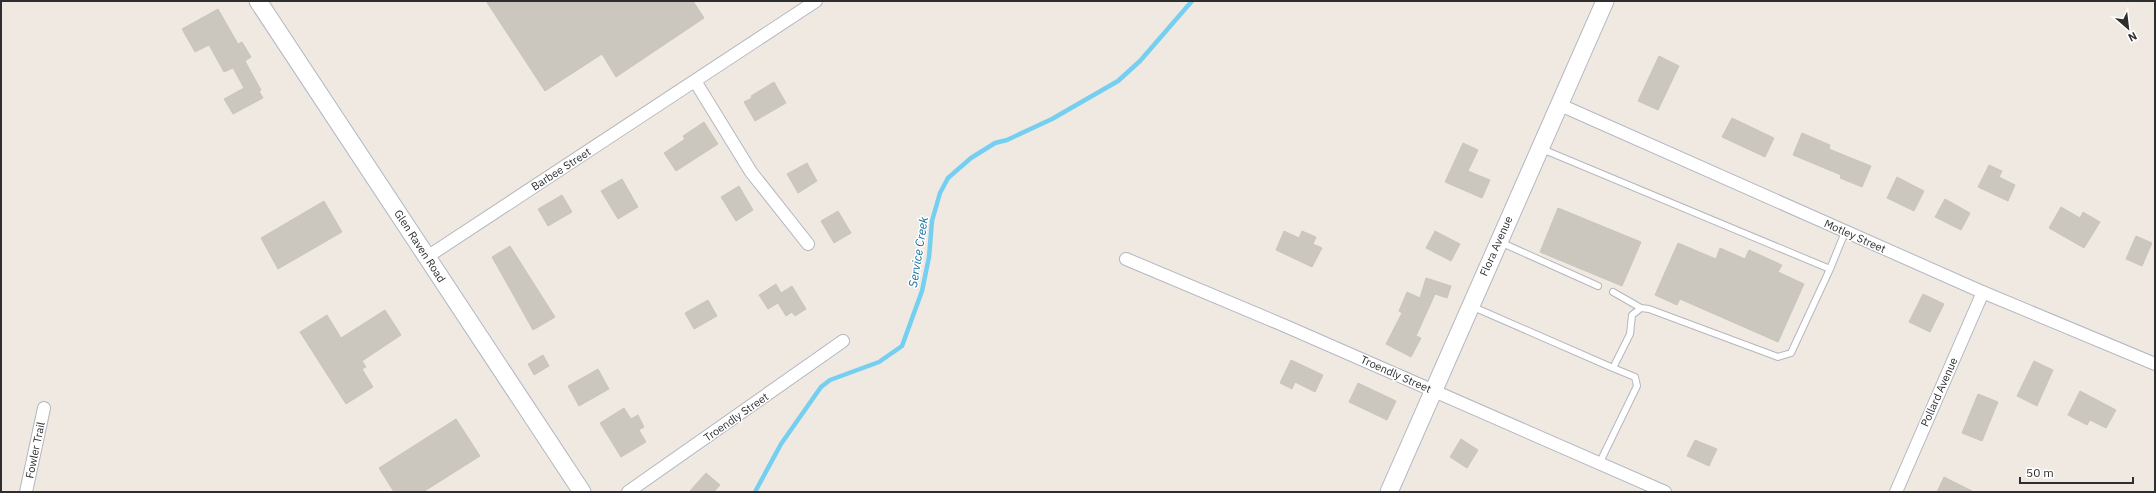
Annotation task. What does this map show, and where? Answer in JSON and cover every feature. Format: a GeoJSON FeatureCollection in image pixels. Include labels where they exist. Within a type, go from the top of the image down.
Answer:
{"type":"FeatureCollection","features":[{"type":"Feature","properties":{"kind":"street","name":"Glen Raven Road"},"geometry":{"type":"LineString","coordinates":[[258,1],[582,492]]}},
{"type":"Feature","properties":{"kind":"street","name":"Flora Avenue"},"geometry":{"type":"LineString","coordinates":[[1389,492],[1604,1]]}},
{"type":"Feature","properties":{"kind":"street","name":"Barbee Street"},"geometry":{"type":"LineString","coordinates":[[427,257],[813,2]]}},
{"type":"Feature","properties":{"kind":"street"},"geometry":{"type":"LineString","coordinates":[[695,81],[751,172],[808,244]]}},
{"type":"Feature","properties":{"kind":"street","name":"Motley Street"},"geometry":{"type":"LineString","coordinates":[[1558,104],[1845,232],[2155,364]]}},
{"type":"Feature","properties":{"kind":"street","name":"Troendly Street"},"geometry":{"type":"LineString","coordinates":[[1126,259],[1433,390],[1599,464],[1666,492]]}},
{"type":"Feature","properties":{"kind":"street","name":"Pollard Avenue"},"geometry":{"type":"LineString","coordinates":[[1896,492],[1983,292]]}},
{"type":"Feature","properties":{"kind":"street","name":"Troendly Street"},"geometry":{"type":"LineString","coordinates":[[628,492],[843,341]]}},
{"type":"Feature","properties":{"kind":"street","name":"Fowler Trail"},"geometry":{"type":"LineString","coordinates":[[26,492],[44,408]]}},
{"type":"Feature","properties":{"kind":"lane"},"geometry":{"type":"LineString","coordinates":[[1539,147],[1830,269]]}},
{"type":"Feature","properties":{"kind":"lane"},"geometry":{"type":"LineString","coordinates":[[1613,292],[1641,308],[1649,309],[1778,357],[1791,353],[1830,269],[1845,232]]}},
{"type":"Feature","properties":{"kind":"lane"},"geometry":{"type":"LineString","coordinates":[[1498,242],[1598,286]]}},
{"type":"Feature","properties":{"kind":"lane"},"geometry":{"type":"LineString","coordinates":[[1470,306],[1635,377],[1637,386],[1599,464]]}},
{"type":"Feature","properties":{"kind":"lane"},"geometry":{"type":"LineString","coordinates":[[1613,368],[1630,334],[1632,315],[1641,308]]}},
{"type":"Feature","properties":{"kind":"building"},"geometry":{"type":"Polygon","coordinates":[[[486,1],[693,1],[704,18],[616,77],[602,54],[545,91],[486,1]]]}},
{"type":"Feature","properties":{"kind":"building"},"geometry":{"type":"Polygon","coordinates":[[[218,9],[238,44],[242,42],[251,57],[245,61],[261,90],[259,91],[263,98],[233,114],[224,99],[244,88],[233,68],[224,72],[209,45],[195,52],[182,29],[218,9]]]}},
{"type":"Feature","properties":{"kind":"building"},"geometry":{"type":"Polygon","coordinates":[[[1659,56],[1679,66],[1658,110],[1638,101],[1659,56]]]}},
{"type":"Feature","properties":{"kind":"building"},"geometry":{"type":"Polygon","coordinates":[[[774,82],[786,103],[755,121],[744,102],[774,82]]]}},
{"type":"Feature","properties":{"kind":"building"},"geometry":{"type":"Polygon","coordinates":[[[1732,118],[1774,138],[1765,157],[1722,137],[1732,118]]]}},
{"type":"Feature","properties":{"kind":"building"},"geometry":{"type":"Polygon","coordinates":[[[704,122],[718,144],[676,171],[664,153],[685,139],[683,136],[704,122]]]}},
{"type":"Feature","properties":{"kind":"building"},"geometry":{"type":"Polygon","coordinates":[[[1802,133],[1830,145],[1829,149],[1871,166],[1862,187],[1840,178],[1841,175],[1793,155],[1802,133]]]}},
{"type":"Feature","properties":{"kind":"building"},"geometry":{"type":"Polygon","coordinates":[[[1463,143],[1478,150],[1468,171],[1490,180],[1482,198],[1445,182],[1463,143]]]}},
{"type":"Feature","properties":{"kind":"building"},"geometry":{"type":"Polygon","coordinates":[[[807,163],[817,181],[798,193],[787,174],[807,163]]]}},
{"type":"Feature","properties":{"kind":"building"},"geometry":{"type":"Polygon","coordinates":[[[1989,165],[2002,171],[1999,177],[2015,185],[2008,201],[1978,187],[1989,165]]]}},
{"type":"Feature","properties":{"kind":"building"},"geometry":{"type":"Polygon","coordinates":[[[1897,177],[1924,191],[1914,211],[1887,198],[1897,177]]]}},
{"type":"Feature","properties":{"kind":"building"},"geometry":{"type":"Polygon","coordinates":[[[622,179],[638,207],[618,219],[601,191],[622,179]]]}},
{"type":"Feature","properties":{"kind":"building"},"geometry":{"type":"Polygon","coordinates":[[[739,186],[753,210],[736,221],[721,197],[739,186]]]}},
{"type":"Feature","properties":{"kind":"building"},"geometry":{"type":"Polygon","coordinates":[[[562,195],[572,212],[548,226],[538,209],[562,195]]]}},
{"type":"Feature","properties":{"kind":"building"},"geometry":{"type":"Polygon","coordinates":[[[1945,199],[1970,213],[1961,230],[1935,217],[1945,199]]]}},
{"type":"Feature","properties":{"kind":"building"},"geometry":{"type":"Polygon","coordinates":[[[324,201],[342,232],[278,269],[261,238],[324,201]]]}},
{"type":"Feature","properties":{"kind":"building"},"geometry":{"type":"Polygon","coordinates":[[[2061,207],[2080,218],[2083,212],[2100,222],[2084,248],[2049,228],[2061,207]]]}},
{"type":"Feature","properties":{"kind":"building"},"geometry":{"type":"Polygon","coordinates":[[[1558,208],[1641,242],[1622,286],[1540,252],[1558,208]]]}},
{"type":"Feature","properties":{"kind":"building"},"geometry":{"type":"Polygon","coordinates":[[[838,211],[851,233],[834,243],[821,221],[838,211]]]}},
{"type":"Feature","properties":{"kind":"building"},"geometry":{"type":"Polygon","coordinates":[[[1284,231],[1299,238],[1302,231],[1316,237],[1313,244],[1322,248],[1312,267],[1276,250],[1284,231]]]}},
{"type":"Feature","properties":{"kind":"building"},"geometry":{"type":"Polygon","coordinates":[[[1435,231],[1460,244],[1451,261],[1426,248],[1435,231]]]}},
{"type":"Feature","properties":{"kind":"building"},"geometry":{"type":"Polygon","coordinates":[[[2136,236],[2152,243],[2142,266],[2126,259],[2136,236]]]}},
{"type":"Feature","properties":{"kind":"building"},"geometry":{"type":"Polygon","coordinates":[[[1678,243],[1716,259],[1720,248],[1745,259],[1749,250],[1782,265],[1778,272],[1804,284],[1778,342],[1680,299],[1677,305],[1655,295],[1678,243]]]}},
{"type":"Feature","properties":{"kind":"building"},"geometry":{"type":"Polygon","coordinates":[[[510,246],[555,317],[533,330],[492,257],[510,246]]]}},
{"type":"Feature","properties":{"kind":"building"},"geometry":{"type":"Polygon","coordinates":[[[1426,278],[1451,286],[1447,298],[1435,294],[1416,336],[1421,338],[1411,357],[1386,344],[1402,313],[1399,311],[1407,292],[1420,298],[1426,278]]]}},
{"type":"Feature","properties":{"kind":"building"},"geometry":{"type":"Polygon","coordinates":[[[776,284],[781,293],[792,286],[806,309],[795,316],[792,312],[786,316],[778,303],[768,309],[759,295],[776,284]]]}},
{"type":"Feature","properties":{"kind":"building"},"geometry":{"type":"Polygon","coordinates":[[[1923,294],[1944,304],[1930,332],[1909,322],[1923,294]]]}},
{"type":"Feature","properties":{"kind":"building"},"geometry":{"type":"Polygon","coordinates":[[[708,300],[717,316],[694,329],[685,313],[708,300]]]}},
{"type":"Feature","properties":{"kind":"building"},"geometry":{"type":"Polygon","coordinates":[[[385,310],[401,335],[362,361],[366,367],[362,369],[373,387],[346,404],[300,332],[327,315],[341,338],[385,310]]]}},
{"type":"Feature","properties":{"kind":"building"},"geometry":{"type":"Polygon","coordinates":[[[543,355],[549,366],[534,375],[528,364],[543,355]]]}},
{"type":"Feature","properties":{"kind":"building"},"geometry":{"type":"Polygon","coordinates":[[[1291,360],[1323,375],[1315,392],[1295,382],[1292,389],[1280,383],[1291,360]]]}},
{"type":"Feature","properties":{"kind":"building"},"geometry":{"type":"Polygon","coordinates":[[[2034,361],[2053,370],[2037,406],[2017,396],[2034,361]]]}},
{"type":"Feature","properties":{"kind":"building"},"geometry":{"type":"Polygon","coordinates":[[[598,369],[609,389],[579,406],[568,386],[598,369]]]}},
{"type":"Feature","properties":{"kind":"building"},"geometry":{"type":"Polygon","coordinates":[[[1358,383],[1396,401],[1387,420],[1349,402],[1358,383]]]}},
{"type":"Feature","properties":{"kind":"building"},"geometry":{"type":"Polygon","coordinates":[[[2080,391],[2116,410],[2106,428],[2090,420],[2087,425],[2068,415],[2080,391]]]}},
{"type":"Feature","properties":{"kind":"building"},"geometry":{"type":"Polygon","coordinates":[[[1978,394],[1998,402],[1982,441],[1962,433],[1978,394]]]}},
{"type":"Feature","properties":{"kind":"building"},"geometry":{"type":"Polygon","coordinates":[[[624,408],[631,419],[638,415],[644,427],[639,430],[646,442],[621,457],[600,423],[624,408]]]}},
{"type":"Feature","properties":{"kind":"building"},"geometry":{"type":"Polygon","coordinates":[[[456,419],[480,456],[423,492],[394,492],[379,468],[456,419]]]}},
{"type":"Feature","properties":{"kind":"building"},"geometry":{"type":"Polygon","coordinates":[[[1461,439],[1478,450],[1467,468],[1450,457],[1461,439]]]}},
{"type":"Feature","properties":{"kind":"building"},"geometry":{"type":"Polygon","coordinates":[[[1695,440],[1717,449],[1709,466],[1687,456],[1695,440]]]}},
{"type":"Feature","properties":{"kind":"building"},"geometry":{"type":"Polygon","coordinates":[[[706,473],[720,485],[714,492],[689,492],[706,473]]]}},
{"type":"Feature","properties":{"kind":"building"},"geometry":{"type":"Polygon","coordinates":[[[1944,477],[1974,492],[1937,492],[1944,477]]]}},
{"type":"Feature","properties":{"kind":"waterway","name":"Service Creek"},"geometry":{"type":"LineString","coordinates":[[755,492],[781,444],[821,387],[830,380],[879,362],[902,346],[922,291],[929,257],[932,221],[940,193],[948,178],[971,158],[995,143],[1007,140],[1052,119],[1118,81],[1140,61],[1192,1]]}}]}
